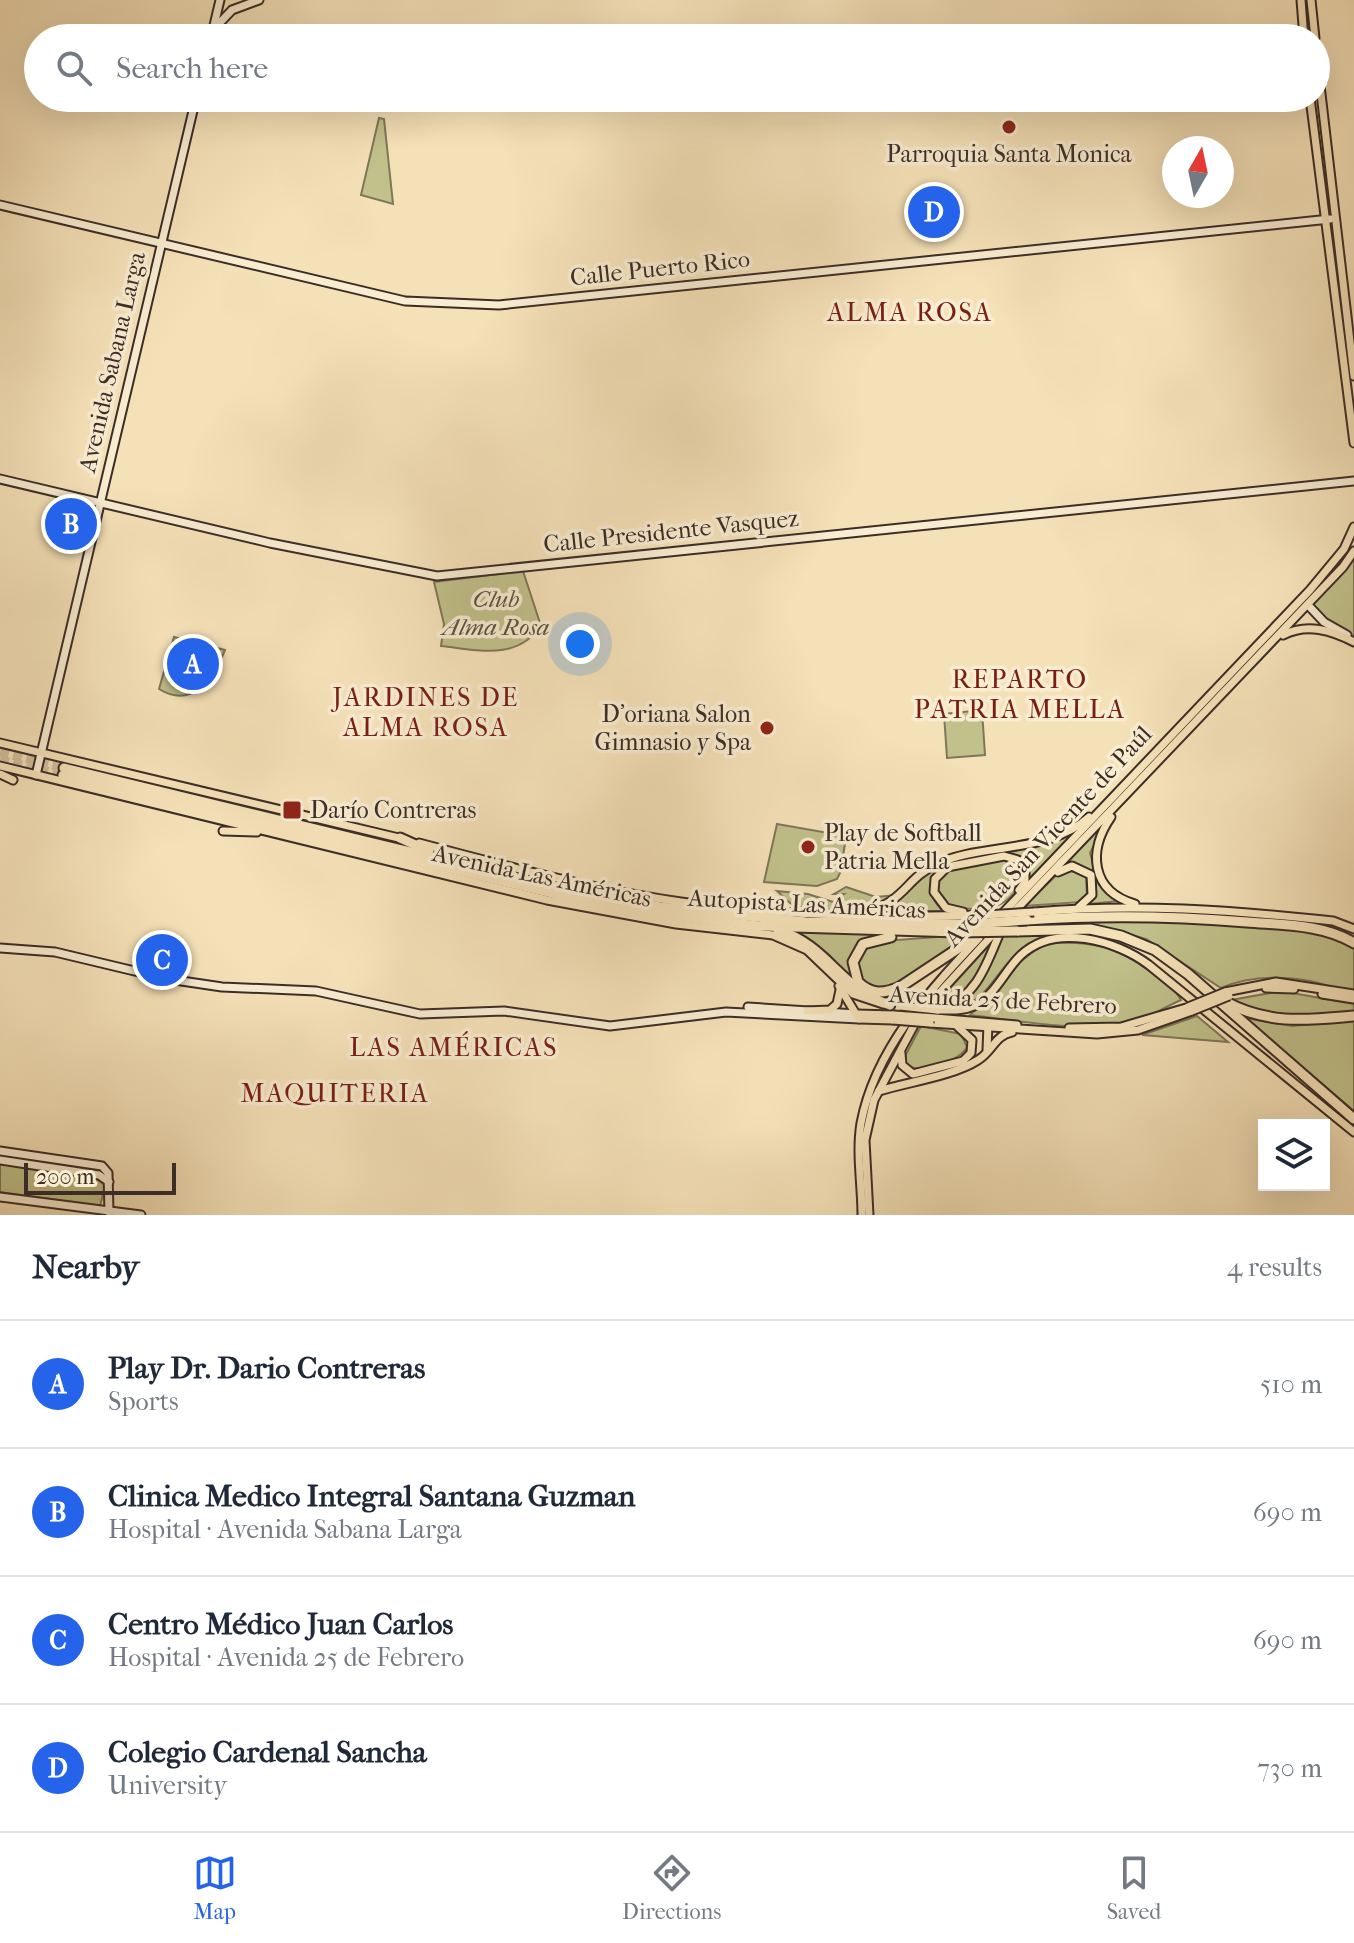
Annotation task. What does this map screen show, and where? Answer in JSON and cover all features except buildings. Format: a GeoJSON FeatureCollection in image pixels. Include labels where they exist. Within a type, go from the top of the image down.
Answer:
{"type":"FeatureCollection","features":[{"type":"Feature","properties":{"kind":"highway","name":"Autopista Las Américas"},"geometry":{"type":"LineString","coordinates":[[1354,943],[1312,928],[1116,915],[1030,916],[971,924],[806,922],[696,913],[593,894],[64,772],[564,896],[664,915],[759,926],[958,932],[1090,929],[1121,936],[1166,956],[1354,1119]]}},
{"type":"Feature","properties":{"kind":"highway"},"geometry":{"type":"LineString","coordinates":[[400,838],[454,862]]}},
{"type":"Feature","properties":{"kind":"highway"},"geometry":{"type":"LineString","coordinates":[[1116,915],[1122,912],[1186,912],[1191,908]]}},
{"type":"Feature","properties":{"kind":"highway"},"geometry":{"type":"LineString","coordinates":[[958,932],[869,941],[858,949],[853,962],[854,976],[864,988],[885,993],[914,979],[992,925]]}},
{"type":"Feature","properties":{"kind":"highway"},"geometry":{"type":"LineString","coordinates":[[759,926],[786,933],[808,944],[854,990],[894,1011]]}},
{"type":"Feature","properties":{"kind":"highway"},"geometry":{"type":"LineString","coordinates":[[1209,993],[1248,1014],[1269,1019],[1295,1022],[1354,1016]]}},
{"type":"Feature","properties":{"kind":"main road"},"geometry":{"type":"LineString","coordinates":[[1301,0],[1303,24]]}},
{"type":"Feature","properties":{"kind":"main road"},"geometry":{"type":"LineString","coordinates":[[1311,0],[1314,24]]}},
{"type":"Feature","properties":{"kind":"main road"},"geometry":{"type":"LineString","coordinates":[[1311,112],[1354,443]]}},
{"type":"Feature","properties":{"kind":"main road"},"geometry":{"type":"LineString","coordinates":[[1322,112],[1354,376]]}},
{"type":"Feature","properties":{"kind":"main road","name":"Avenida San Vicente de Paúl"},"geometry":{"type":"LineString","coordinates":[[862,1215],[859,1140],[871,1092],[911,1014],[1117,791],[1310,590],[1344,549],[1354,527]]}},
{"type":"Feature","properties":{"kind":"main road","name":"Avenida San Vicente de Paúl"},"geometry":{"type":"LineString","coordinates":[[869,1215],[865,1140],[880,1088],[902,1046],[935,996],[1277,638],[1354,551]]}},
{"type":"Feature","properties":{"kind":"main road"},"geometry":{"type":"LineString","coordinates":[[1277,638],[1301,628],[1319,629],[1354,641]]}},
{"type":"Feature","properties":{"kind":"main road","name":"Avenida Las Américas"},"geometry":{"type":"LineString","coordinates":[[0,743],[622,892],[681,902],[818,914],[1030,916],[1072,909],[1141,906],[1333,921],[1354,926]]}},
{"type":"Feature","properties":{"kind":"main road","name":"Avenida Las Américas"},"geometry":{"type":"LineString","coordinates":[[0,766],[547,900],[676,924],[773,935],[807,950],[838,984],[860,999],[894,1011],[934,1017],[973,1007],[989,994],[1022,953],[1039,943],[1057,939],[1105,943],[1140,958],[1354,1132]]}},
{"type":"Feature","properties":{"kind":"main road"},"geometry":{"type":"LineString","coordinates":[[0,774],[13,780]]}},
{"type":"Feature","properties":{"kind":"main road"},"geometry":{"type":"LineString","coordinates":[[818,914],[874,910],[902,896],[937,863],[1069,831],[1117,791]]}},
{"type":"Feature","properties":{"kind":"main road"},"geometry":{"type":"LineString","coordinates":[[1124,798],[1100,833],[1095,860],[1100,879],[1111,893],[1141,906]]}},
{"type":"Feature","properties":{"kind":"main road"},"geometry":{"type":"LineString","coordinates":[[223,831],[274,834]]}},
{"type":"Feature","properties":{"kind":"main road"},"geometry":{"type":"LineString","coordinates":[[985,915],[953,911],[940,903],[934,892],[938,874],[947,867],[1004,856],[1014,858],[1026,876],[1010,906]]}},
{"type":"Feature","properties":{"kind":"main road"},"geometry":{"type":"LineString","coordinates":[[1030,897],[1061,869],[1080,868],[1093,880],[1092,895],[1085,904],[1072,909]]}},
{"type":"Feature","properties":{"kind":"main road"},"geometry":{"type":"LineString","coordinates":[[934,1017],[972,992],[1005,921]]}},
{"type":"Feature","properties":{"kind":"main road","name":"Avenida 25 de Febrero"},"geometry":{"type":"LineString","coordinates":[[858,1016],[894,1011],[1026,1030],[1119,1033],[1227,994],[1276,982],[1354,996]]}},
{"type":"Feature","properties":{"kind":"main road"},"geometry":{"type":"LineString","coordinates":[[807,1011],[830,1010],[837,1004],[838,984]]}},
{"type":"Feature","properties":{"kind":"main road"},"geometry":{"type":"LineString","coordinates":[[838,984],[858,1016]]}},
{"type":"Feature","properties":{"kind":"main road","name":"Avenida 25 de Febrero"},"geometry":{"type":"LineString","coordinates":[[934,1017],[955,1025],[1109,1029],[1190,1009]]}},
{"type":"Feature","properties":{"kind":"main road"},"geometry":{"type":"LineString","coordinates":[[880,1088],[967,1058],[972,1040],[955,1025]]}},
{"type":"Feature","properties":{"kind":"main road"},"geometry":{"type":"LineString","coordinates":[[987,1053],[988,1025]]}},
{"type":"Feature","properties":{"kind":"main road"},"geometry":{"type":"LineString","coordinates":[[880,1088],[971,1064],[987,1053],[1005,1033],[1026,1030]]}},
{"type":"Feature","properties":{"kind":"main road"},"geometry":{"type":"LineString","coordinates":[[902,1046],[902,1065],[918,1074]]}},
{"type":"Feature","properties":{"kind":"street"},"geometry":{"type":"LineString","coordinates":[[214,24],[220,0]]}},
{"type":"Feature","properties":{"kind":"street"},"geometry":{"type":"LineString","coordinates":[[220,24],[232,10],[259,0]]}},
{"type":"Feature","properties":{"kind":"street","name":"Avenida Sabana Larga"},"geometry":{"type":"LineString","coordinates":[[36,775],[193,112]]}},
{"type":"Feature","properties":{"kind":"street","name":"Calle Puerto Rico"},"geometry":{"type":"LineString","coordinates":[[0,205],[405,301],[499,305],[1333,218]]}},
{"type":"Feature","properties":{"kind":"street","name":"Calle Presidente Vasquez"},"geometry":{"type":"LineString","coordinates":[[0,479],[270,543],[437,576],[1354,481]]}},
{"type":"Feature","properties":{"kind":"street"},"geometry":{"type":"LineString","coordinates":[[1308,605],[1324,622],[1354,641]]}},
{"type":"Feature","properties":{"kind":"street","name":"Avenida 25 de Febrero"},"geometry":{"type":"LineString","coordinates":[[0,948],[46,950],[168,979],[222,987],[316,991],[420,1014],[504,1011],[610,1026],[735,1007],[858,1016]]}},
{"type":"Feature","properties":{"kind":"street","name":"Avenida 25 de Febrero"},"geometry":{"type":"LineString","coordinates":[[691,1015],[763,1012],[858,1016]]}},
{"type":"Feature","properties":{"kind":"street"},"geometry":{"type":"LineString","coordinates":[[0,1151],[102,1166],[109,1182],[109,1212]]}},
{"type":"Feature","properties":{"kind":"street"},"geometry":{"type":"LineString","coordinates":[[0,1160],[99,1175],[109,1182]]}},
{"type":"Feature","properties":{"kind":"street"},"geometry":{"type":"LineString","coordinates":[[0,1197],[141,1215]]}},
{"type":"Feature","properties":{"kind":"green space"},"geometry":{"type":"Polygon","coordinates":[[[379,118],[384,119],[393,204],[361,195],[379,118]]]}},
{"type":"Feature","properties":{"kind":"green space"},"geometry":{"type":"Polygon","coordinates":[[[1354,557],[1354,638],[1324,621],[1311,605],[1354,557]]]}},
{"type":"Feature","properties":{"kind":"green space","name":"Club Alma Rosa"},"geometry":{"type":"Polygon","coordinates":[[[523,571],[541,626],[531,637],[508,649],[496,651],[441,646],[444,624],[434,582],[523,571]]]}},
{"type":"Feature","properties":{"kind":"green space"},"geometry":{"type":"Polygon","coordinates":[[[174,637],[225,650],[201,688],[182,696],[159,689],[174,637]]]}},
{"type":"Feature","properties":{"kind":"green space"},"geometry":{"type":"Polygon","coordinates":[[[982,710],[985,755],[947,758],[944,714],[982,710]]]}},
{"type":"Feature","properties":{"kind":"green space"},"geometry":{"type":"Polygon","coordinates":[[[1106,821],[1090,853],[1099,885],[1119,901],[1089,904],[1096,885],[1090,871],[1063,866],[1106,821]]]}},
{"type":"Feature","properties":{"kind":"green space","name":"Play de Softball Patria Mella"},"geometry":{"type":"Polygon","coordinates":[[[777,824],[846,836],[837,879],[817,886],[764,882],[777,824]]]}},
{"type":"Feature","properties":{"kind":"green space"},"geometry":{"type":"Polygon","coordinates":[[[1077,830],[1026,882],[1017,857],[999,852],[1047,844],[1077,830]]]}},
{"type":"Feature","properties":{"kind":"green space"},"geometry":{"type":"Polygon","coordinates":[[[1002,859],[1015,863],[1021,880],[1009,899],[1001,904],[982,909],[949,907],[936,891],[939,881],[952,869],[1002,859]]]}},
{"type":"Feature","properties":{"kind":"green space"},"geometry":{"type":"Polygon","coordinates":[[[942,864],[931,888],[934,900],[944,911],[876,911],[895,902],[942,864]]]}},
{"type":"Feature","properties":{"kind":"green space"},"geometry":{"type":"Polygon","coordinates":[[[1063,869],[1086,875],[1087,898],[1081,902],[1024,906],[1063,869]]]}},
{"type":"Feature","properties":{"kind":"green space"},"geometry":{"type":"Polygon","coordinates":[[[846,887],[876,897],[896,895],[861,907],[822,909],[794,905],[777,891],[808,894],[833,902],[844,894],[834,894],[846,887]]]}},
{"type":"Feature","properties":{"kind":"green space"},"geometry":{"type":"Polygon","coordinates":[[[1113,920],[1272,925],[1332,937],[1354,947],[1354,989],[1276,978],[1243,981],[1221,988],[1146,939],[1096,925],[1038,922],[1113,920]]]}},
{"type":"Feature","properties":{"kind":"green space"},"geometry":{"type":"Polygon","coordinates":[[[794,931],[883,934],[867,940],[857,950],[850,979],[828,954],[794,931]]]}},
{"type":"Feature","properties":{"kind":"green space"},"geometry":{"type":"Polygon","coordinates":[[[1002,936],[1058,936],[1038,940],[1022,949],[981,995],[970,1003],[955,1007],[973,992],[1002,936]]]}},
{"type":"Feature","properties":{"kind":"green space"},"geometry":{"type":"Polygon","coordinates":[[[972,937],[884,990],[863,982],[856,966],[866,946],[884,941],[972,937]]]}},
{"type":"Feature","properties":{"kind":"green space"},"geometry":{"type":"Polygon","coordinates":[[[994,938],[980,971],[967,990],[958,997],[935,1002],[994,938]]]}},
{"type":"Feature","properties":{"kind":"green space"},"geometry":{"type":"Polygon","coordinates":[[[1049,943],[1089,944],[1118,952],[1158,978],[1181,1000],[1143,1018],[1110,1025],[1050,1025],[970,1015],[1016,966],[1049,943]]]}},
{"type":"Feature","properties":{"kind":"green space"},"geometry":{"type":"Polygon","coordinates":[[[1281,991],[1354,1004],[1354,1011],[1276,1014],[1261,1012],[1231,1000],[1281,991]]]}},
{"type":"Feature","properties":{"kind":"green space"},"geometry":{"type":"Polygon","coordinates":[[[1197,1016],[1228,1042],[1142,1035],[1197,1016]]]}},
{"type":"Feature","properties":{"kind":"green space"},"geometry":{"type":"Polygon","coordinates":[[[1245,1018],[1292,1026],[1354,1020],[1354,1111],[1245,1018]]]}},
{"type":"Feature","properties":{"kind":"green space"},"geometry":{"type":"Polygon","coordinates":[[[921,1026],[961,1034],[967,1047],[940,1065],[921,1068],[906,1066],[903,1060],[921,1026]]]}},
{"type":"Feature","properties":{"kind":"green space"},"geometry":{"type":"Polygon","coordinates":[[[0,1163],[104,1180],[100,1206],[0,1192],[0,1163]]]}},
{"type":"Feature","properties":{"kind":"tunnel"},"geometry":{"type":"LineString","coordinates":[[0,752],[64,768]]}},
{"type":"Feature","properties":{"kind":"tunnel"},"geometry":{"type":"LineString","coordinates":[[0,760],[63,775]]}},
{"type":"Feature","properties":{"kind":"place","name":"Parroquia Santa Monica"},"geometry":{"type":"Point","coordinates":[1009,127]}},
{"type":"Feature","properties":{"kind":"place","name":"Colegio Cardenal Sancha"},"geometry":{"type":"Point","coordinates":[934,212]}},
{"type":"Feature","properties":{"kind":"place","name":"Clinica Medico Integral Santana Guzman"},"geometry":{"type":"Point","coordinates":[71,524]}},
{"type":"Feature","properties":{"kind":"place","name":"Play Dr. Dario Contreras"},"geometry":{"type":"Point","coordinates":[193,664]}},
{"type":"Feature","properties":{"kind":"place","name":"D'oriana Salon Gimnasio y Spa"},"geometry":{"type":"Point","coordinates":[767,728]}},
{"type":"Feature","properties":{"kind":"place","name":"Darío Contreras"},"geometry":{"type":"Point","coordinates":[292,810]}},
{"type":"Feature","properties":{"kind":"place","name":"Play de Softball Patria Mella"},"geometry":{"type":"Point","coordinates":[808,847]}},
{"type":"Feature","properties":{"kind":"place","name":"Centro Médico Juan Carlos"},"geometry":{"type":"Point","coordinates":[162,960]}},
{"type":"Feature","properties":{"kind":"district","name":"ALMA ROSA"},"geometry":{"type":"Point","coordinates":[910,312]}},
{"type":"Feature","properties":{"kind":"district","name":"REPARTO PATRIA MELLA"},"geometry":{"type":"Point","coordinates":[1020,694]}},
{"type":"Feature","properties":{"kind":"district","name":"JARDINES DE ALMA ROSA"},"geometry":{"type":"Point","coordinates":[426,712]}},
{"type":"Feature","properties":{"kind":"district","name":"LAS AMÉRICAS"},"geometry":{"type":"Point","coordinates":[454,1047]}},
{"type":"Feature","properties":{"kind":"district","name":"MAQUITERIA"},"geometry":{"type":"Point","coordinates":[335,1093]}}]}
